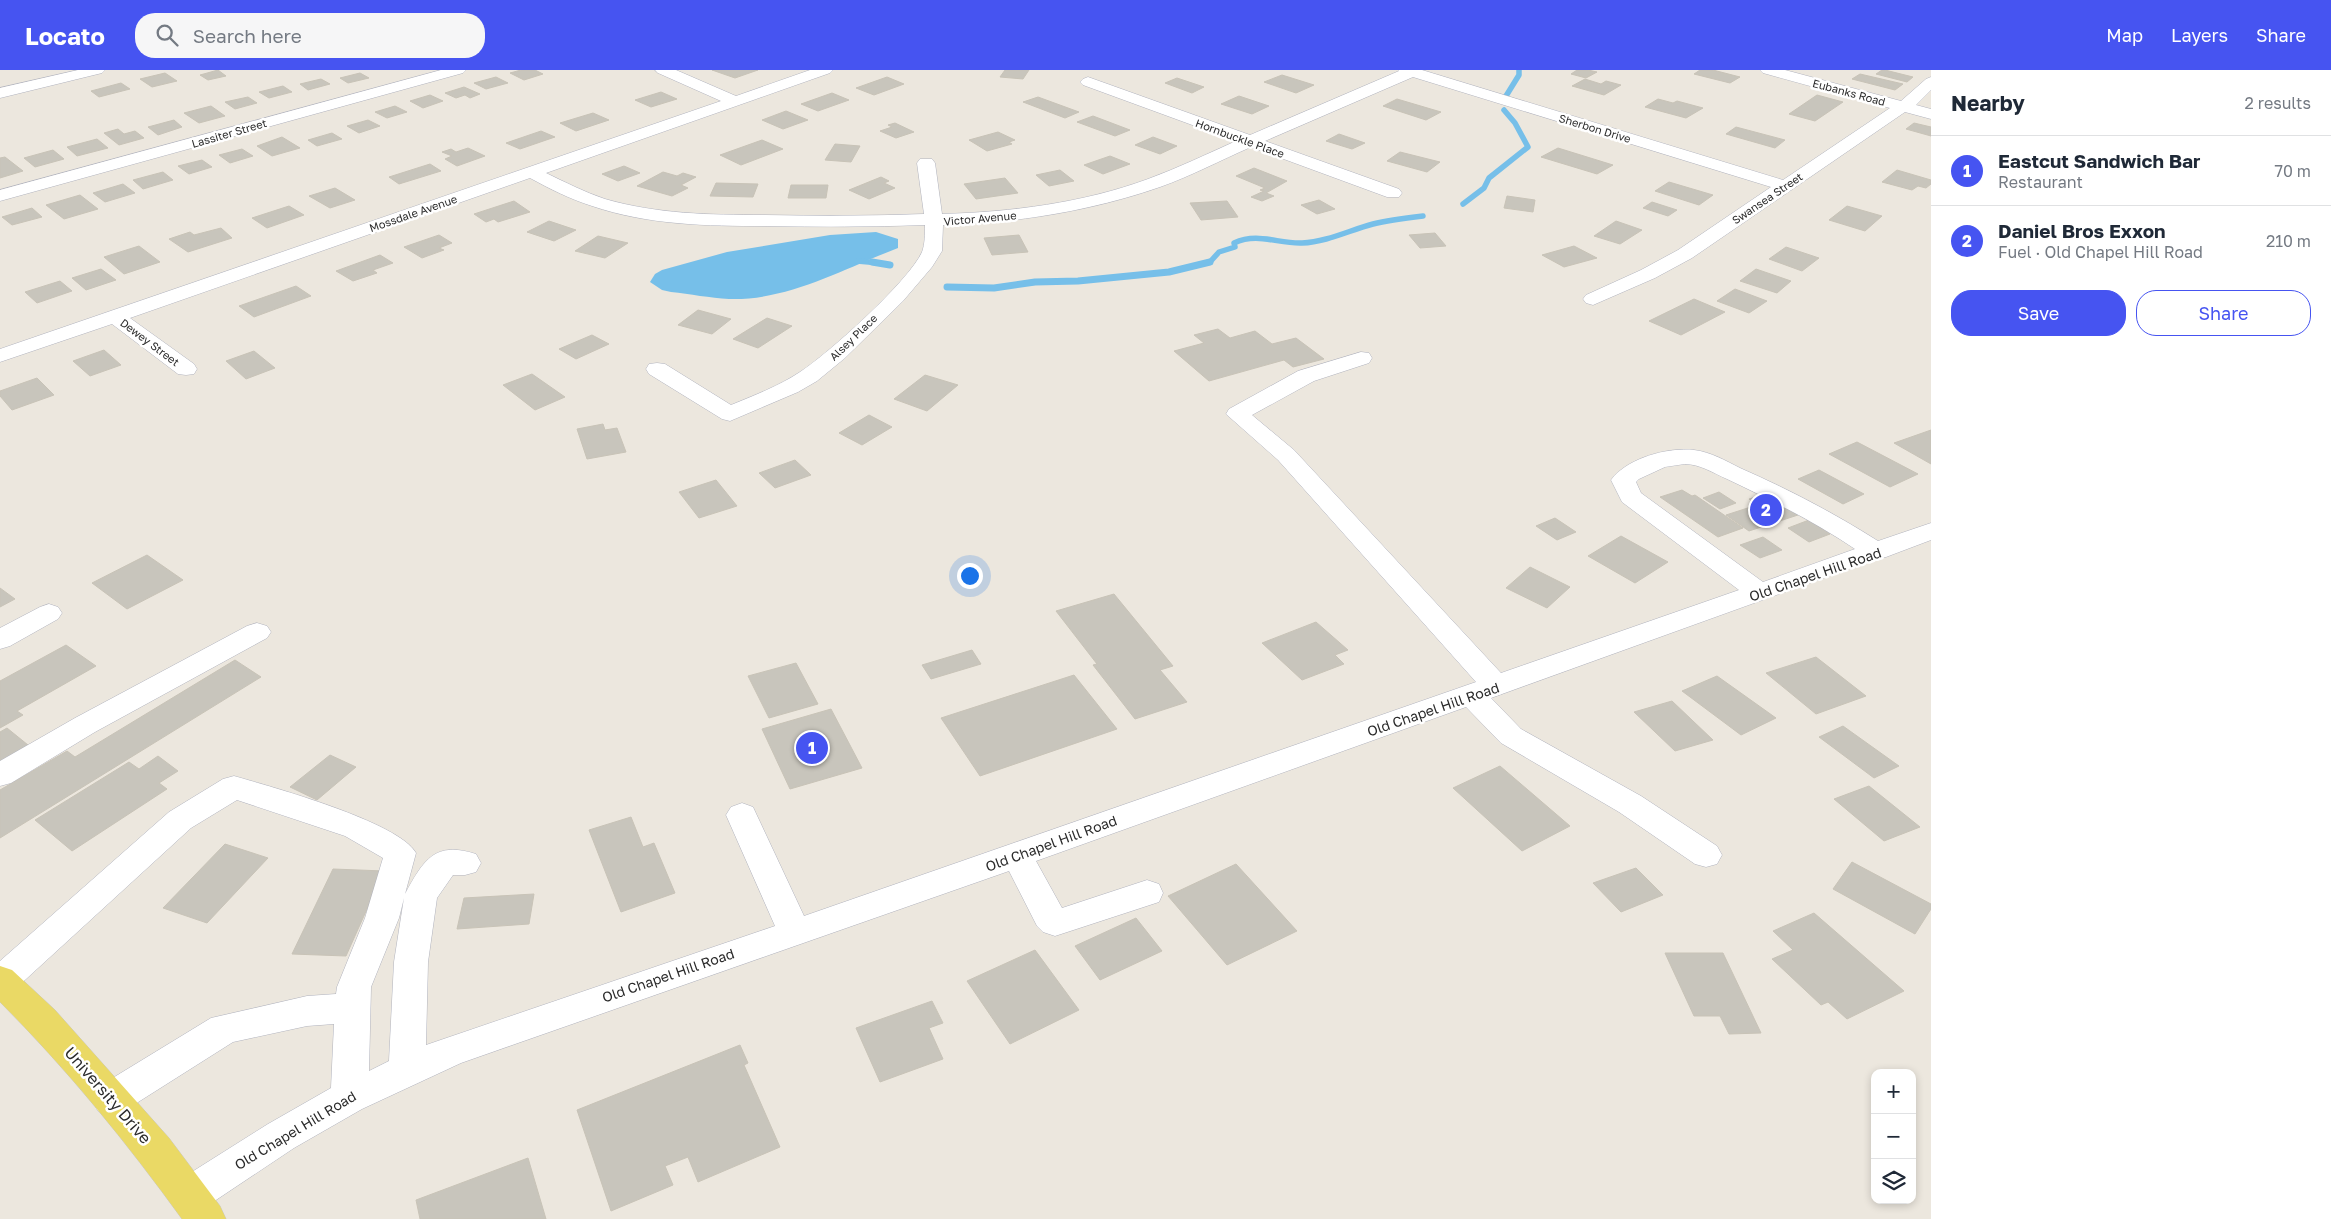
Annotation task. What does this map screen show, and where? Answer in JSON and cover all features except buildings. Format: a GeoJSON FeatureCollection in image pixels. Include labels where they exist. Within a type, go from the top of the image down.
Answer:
{"type":"FeatureCollection","features":[{"type":"Feature","properties":{"kind":"main road","name":"University Drive"},"geometry":{"type":"LineString","coordinates":[[4,988],[111,1099],[155,1150],[198,1207]]}},
{"type":"Feature","properties":{"kind":"street"},"geometry":{"type":"LineString","coordinates":[[0,93],[97,70]]}},
{"type":"Feature","properties":{"kind":"street","name":"Lassiter Street"},"geometry":{"type":"LineString","coordinates":[[0,196],[458,70]]}},
{"type":"Feature","properties":{"kind":"street"},"geometry":{"type":"LineString","coordinates":[[662,70],[735,101]]}},
{"type":"Feature","properties":{"kind":"street","name":"Mossdale Avenue"},"geometry":{"type":"LineString","coordinates":[[0,356],[825,70]]}},
{"type":"Feature","properties":{"kind":"street","name":"Eubanks Road"},"geometry":{"type":"LineString","coordinates":[[1768,70],[1931,114]]}},
{"type":"Feature","properties":{"kind":"street","name":"Victor Avenue"},"geometry":{"type":"LineString","coordinates":[[532,172],[586,199],[629,211],[659,216],[714,221],[933,221],[986,219],[1026,214],[1132,191],[1408,71]]}},
{"type":"Feature","properties":{"kind":"street","name":"Sherbon Drive"},"geometry":{"type":"LineString","coordinates":[[1408,71],[1785,186]]}},
{"type":"Feature","properties":{"kind":"street","name":"Hornbuckle Place"},"geometry":{"type":"LineString","coordinates":[[1088,82],[1393,193]]}},
{"type":"Feature","properties":{"kind":"street","name":"Swansea Street"},"geometry":{"type":"LineString","coordinates":[[1593,299],[1667,265],[1903,106],[1931,82]]}},
{"type":"Feature","properties":{"kind":"street","name":"Alsey Place"},"geometry":{"type":"LineString","coordinates":[[711,428],[730,414],[793,386],[811,375],[894,297],[925,263],[932,249],[933,221],[926,163]]}},
{"type":"Feature","properties":{"kind":"street","name":"Dewey Street"},"geometry":{"type":"LineString","coordinates":[[115,316],[186,369]]}},
{"type":"Feature","properties":{"kind":"street"},"geometry":{"type":"LineString","coordinates":[[1361,358],[1306,376],[1237,414],[1286,455],[1484,691],[1511,736],[1630,804],[1706,855]]}},
{"type":"Feature","properties":{"kind":"street"},"geometry":{"type":"LineString","coordinates":[[657,369],[730,414]]}},
{"type":"Feature","properties":{"kind":"street"},"geometry":{"type":"LineString","coordinates":[[1761,593],[1631,497],[1623,480],[1637,468],[1659,461],[1695,457],[1787,499],[1841,528],[1877,552]]}},
{"type":"Feature","properties":{"kind":"street","name":"Old Chapel Hill Road"},"geometry":{"type":"LineString","coordinates":[[198,1207],[281,1136],[349,1096],[450,1051],[1016,856],[1877,552],[1931,531]]}},
{"type":"Feature","properties":{"kind":"street"},"geometry":{"type":"LineString","coordinates":[[0,640],[49,614]]}},
{"type":"Feature","properties":{"kind":"street"},"geometry":{"type":"LineString","coordinates":[[0,775],[85,725],[257,632]]}},
{"type":"Feature","properties":{"kind":"street"},"geometry":{"type":"LineString","coordinates":[[4,988],[180,820],[234,787],[356,828],[400,853],[382,918],[354,987],[349,1096]]}},
{"type":"Feature","properties":{"kind":"street"},"geometry":{"type":"LineString","coordinates":[[742,814],[795,932]]}},
{"type":"Feature","properties":{"kind":"street"},"geometry":{"type":"LineString","coordinates":[[1016,856],[1033,884],[1049,917],[1055,923],[1066,921],[1147,893]]}},
{"type":"Feature","properties":{"kind":"street"},"geometry":{"type":"LineString","coordinates":[[407,1069],[411,962],[421,895],[444,862],[465,863]]}},
{"type":"Feature","properties":{"kind":"street"},"geometry":{"type":"LineString","coordinates":[[111,1099],[224,1028],[307,1010],[353,1008]]}},
{"type":"Feature","properties":{"kind":"water"},"geometry":{"type":"Polygon","coordinates":[[[876,232],[898,239],[898,248],[816,282],[773,295],[751,298],[715,298],[662,290],[650,282],[655,274],[662,270],[727,252],[830,235],[876,232]]]}},
{"type":"Feature","properties":{"kind":"waterway"},"geometry":{"type":"LineString","coordinates":[[1506,96],[1519,75],[1519,70]]}},
{"type":"Feature","properties":{"kind":"waterway"},"geometry":{"type":"LineString","coordinates":[[1463,204],[1484,188],[1489,178],[1528,147],[1515,123],[1504,110]]}},
{"type":"Feature","properties":{"kind":"waterway"},"geometry":{"type":"LineString","coordinates":[[1210,262],[1219,252],[1235,247],[1234,243],[1251,238],[1293,243],[1311,242],[1373,224],[1423,216]]}},
{"type":"Feature","properties":{"kind":"waterway"},"geometry":{"type":"LineString","coordinates":[[857,261],[876,263]]}},
{"type":"Feature","properties":{"kind":"waterway"},"geometry":{"type":"LineString","coordinates":[[947,287],[994,288],[1035,282],[1078,281],[1169,272],[1210,262]]}},
{"type":"Feature","properties":{"kind":"waterway"},"geometry":{"type":"LineString","coordinates":[[1205,263],[1210,262]]}},
{"type":"Feature","properties":{"kind":"waterway"},"geometry":{"type":"LineString","coordinates":[[876,263],[880,263]]}},
{"type":"Feature","properties":{"kind":"waterway"},"geometry":{"type":"LineString","coordinates":[[876,263],[890,265]]}},
{"type":"Feature","properties":{"kind":"place","name":"Daniel Bros Exxon"},"geometry":{"type":"Point","coordinates":[1766,510]}},
{"type":"Feature","properties":{"kind":"place","name":"Eastcut Sandwich Bar"},"geometry":{"type":"Point","coordinates":[812,748]}}]}
